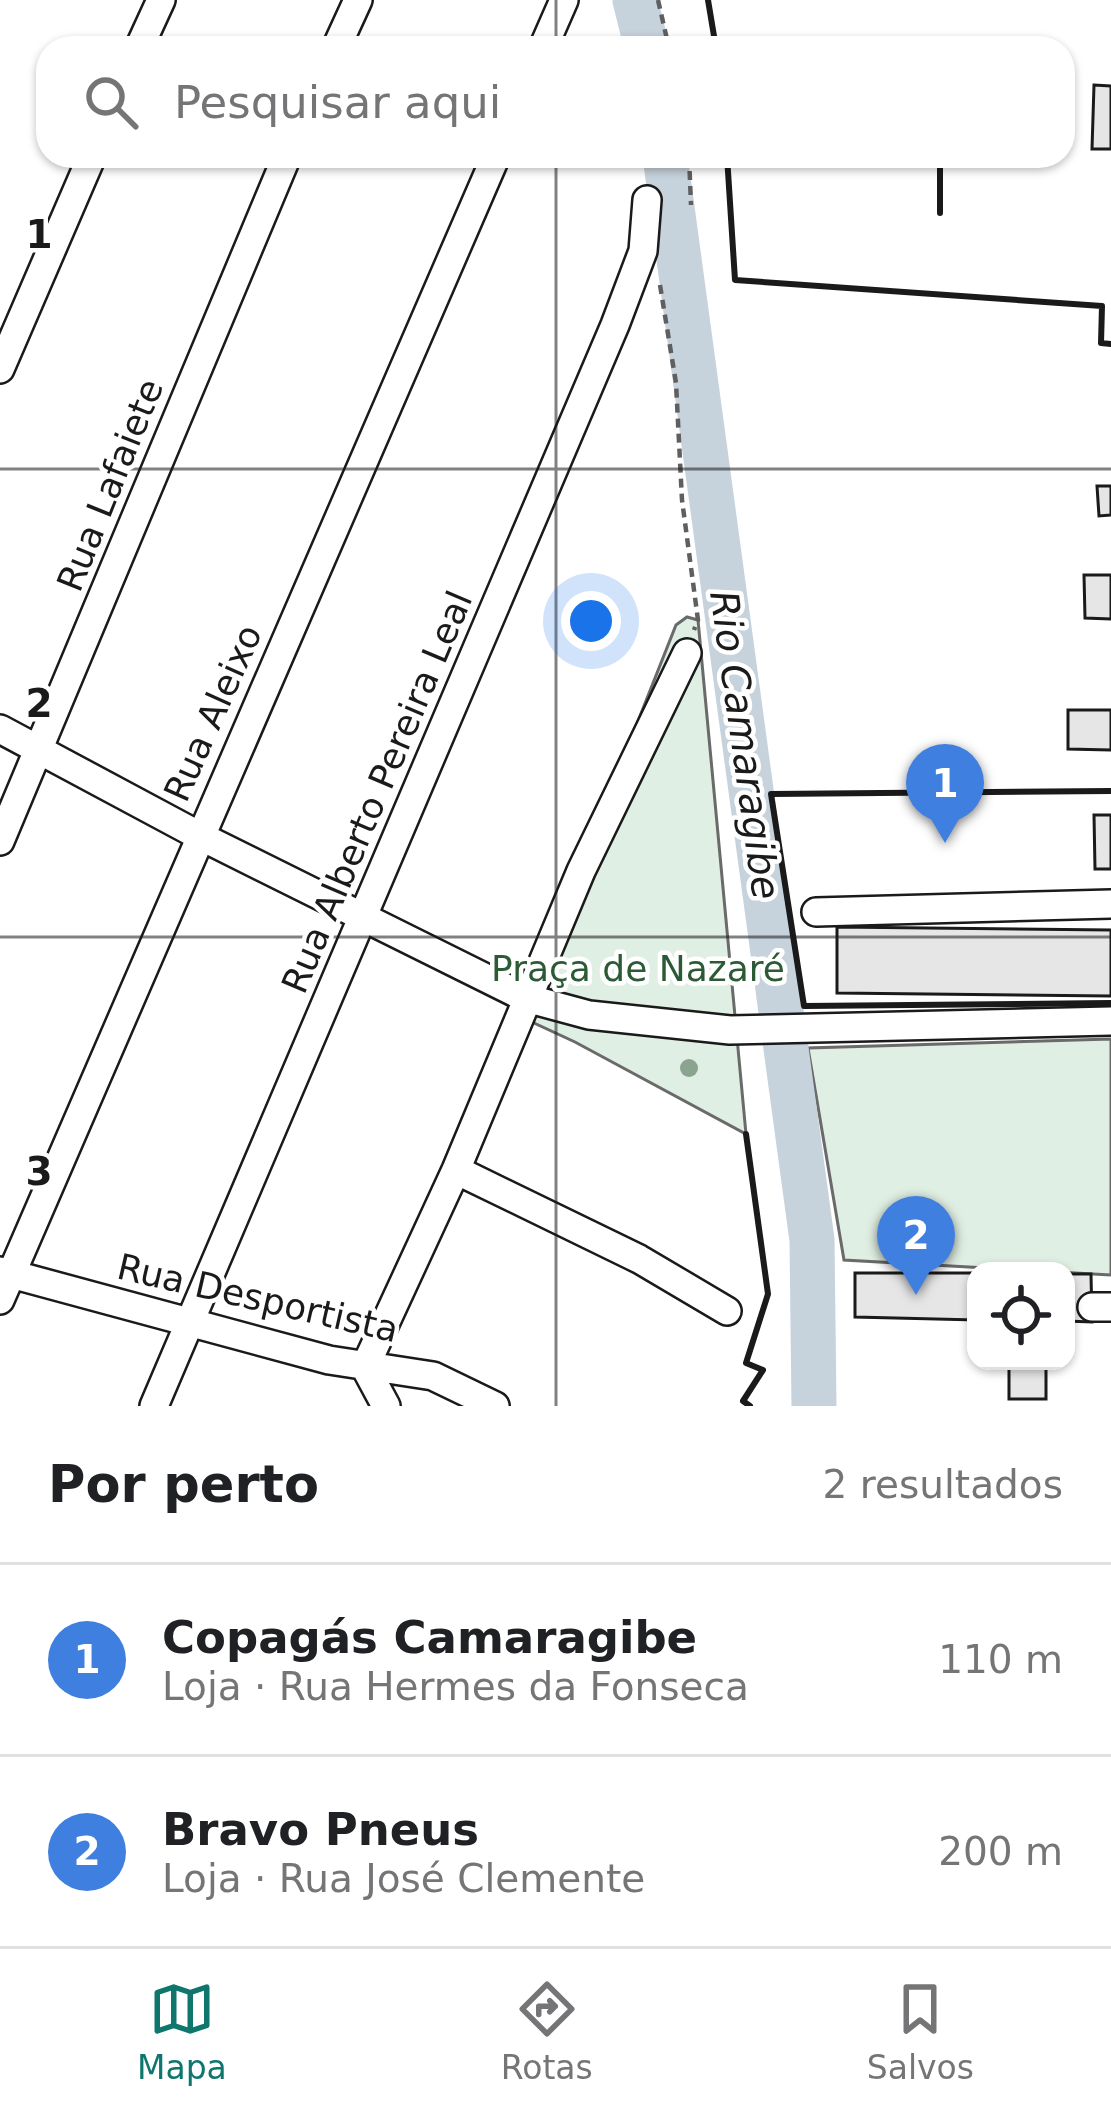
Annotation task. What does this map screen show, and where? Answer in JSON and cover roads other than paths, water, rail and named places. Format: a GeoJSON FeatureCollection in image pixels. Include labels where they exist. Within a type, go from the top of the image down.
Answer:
{"type":"FeatureCollection","features":[{"type":"Feature","properties":{"kind":"street"},"geometry":{"type":"LineString","coordinates":[[144,36],[160,0]]}},
{"type":"Feature","properties":{"kind":"street"},"geometry":{"type":"LineString","coordinates":[[341,36],[358,0]]}},
{"type":"Feature","properties":{"kind":"street"},"geometry":{"type":"LineString","coordinates":[[548,36],[564,0]]}},
{"type":"Feature","properties":{"kind":"street"},"geometry":{"type":"LineString","coordinates":[[0,369],[87,168]]}},
{"type":"Feature","properties":{"kind":"street","name":"Rua Lafaiete"},"geometry":{"type":"LineString","coordinates":[[0,841],[282,168]]}},
{"type":"Feature","properties":{"kind":"street","name":"Rua Aleixo"},"geometry":{"type":"LineString","coordinates":[[4,1282],[491,168]]}},
{"type":"Feature","properties":{"kind":"street","name":"Rua Alberto Pereira Leal"},"geometry":{"type":"LineString","coordinates":[[154,1406],[643,251],[647,200]]}},
{"type":"Feature","properties":{"kind":"street"},"geometry":{"type":"LineString","coordinates":[[386,1406],[365,1367],[456,1170],[580,871],[687,652]]}},
{"type":"Feature","properties":{"kind":"street"},"geometry":{"type":"LineString","coordinates":[[0,729],[199,835],[526,998],[589,1015],[730,1030],[1111,1021]]}},
{"type":"Feature","properties":{"kind":"street"},"geometry":{"type":"LineString","coordinates":[[816,911],[1111,904]]}},
{"type":"Feature","properties":{"kind":"street"},"geometry":{"type":"LineString","coordinates":[[456,1170],[640,1259],[727,1311]]}},
{"type":"Feature","properties":{"kind":"street","name":"Rua Desportista"},"geometry":{"type":"LineString","coordinates":[[4,1282],[365,1367],[433,1376],[495,1406]]}},
{"type":"Feature","properties":{"kind":"waterway","name":"Rio Camaragibe"},"geometry":{"type":"LineString","coordinates":[[635,0],[644,36]]}},
{"type":"Feature","properties":{"kind":"waterway","name":"Rio Camaragibe"},"geometry":{"type":"LineString","coordinates":[[667,168],[812,1240],[814,1406]]}},
{"type":"Feature","properties":{"kind":"place","name":"Copagás Camaragibe"},"geometry":{"type":"Point","coordinates":[945,843]}},
{"type":"Feature","properties":{"kind":"place","name":"Bravo Pneus"},"geometry":{"type":"Point","coordinates":[916,1295]}},
{"type":"Feature","properties":{"kind":"park label","name":"Praça de Nazaré"},"geometry":{"type":"Point","coordinates":[638,968]}}]}
